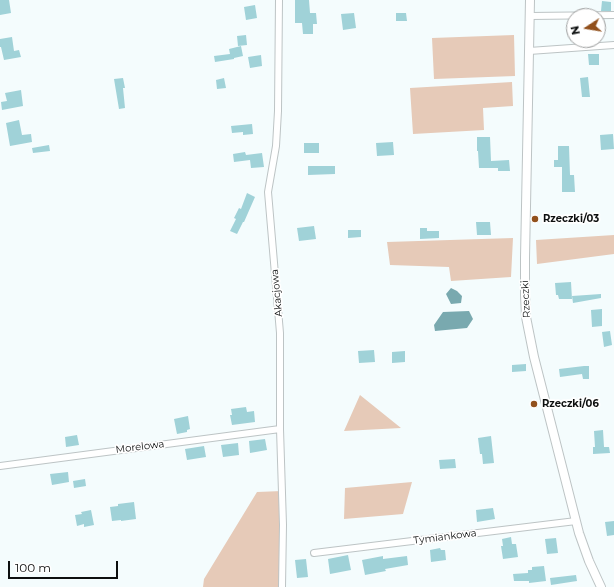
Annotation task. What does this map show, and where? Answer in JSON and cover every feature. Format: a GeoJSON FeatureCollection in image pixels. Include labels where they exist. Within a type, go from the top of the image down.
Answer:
{"type":"FeatureCollection","features":[{"type":"Feature","properties":{"kind":"main road","name":"Rzeczki"},"geometry":{"type":"LineString","coordinates":[[530,0],[525,258],[526,317],[534,357],[576,521],[589,561],[600,587]]}},
{"type":"Feature","properties":{"kind":"street","name":"Akacjowa"},"geometry":{"type":"LineString","coordinates":[[279,0],[278,111],[276,146],[268,192],[280,333],[280,429],[283,525],[282,587]]}},
{"type":"Feature","properties":{"kind":"street"},"geometry":{"type":"LineString","coordinates":[[530,16],[614,15]]}},
{"type":"Feature","properties":{"kind":"street"},"geometry":{"type":"LineString","coordinates":[[529,51],[614,45]]}},
{"type":"Feature","properties":{"kind":"street","name":"Morelowa"},"geometry":{"type":"LineString","coordinates":[[0,466],[280,429]]}},
{"type":"Feature","properties":{"kind":"street","name":"Tymiankowa"},"geometry":{"type":"LineString","coordinates":[[314,553],[576,521]]}},
{"type":"Feature","properties":{"kind":"shaded area"},"geometry":{"type":"Polygon","coordinates":[[[514,35],[515,76],[434,79],[432,38],[514,35]]]}},
{"type":"Feature","properties":{"kind":"shaded area"},"geometry":{"type":"Polygon","coordinates":[[[512,82],[513,106],[483,108],[484,130],[413,134],[410,88],[512,82]]]}},
{"type":"Feature","properties":{"kind":"shaded area"},"geometry":{"type":"Polygon","coordinates":[[[614,235],[614,254],[537,264],[536,240],[614,235]]]}},
{"type":"Feature","properties":{"kind":"shaded area"},"geometry":{"type":"Polygon","coordinates":[[[513,238],[511,277],[451,281],[449,267],[390,265],[387,242],[513,238]]]}},
{"type":"Feature","properties":{"kind":"shaded area"},"geometry":{"type":"Polygon","coordinates":[[[360,395],[401,428],[344,431],[360,395]]]}},
{"type":"Feature","properties":{"kind":"shaded area"},"geometry":{"type":"Polygon","coordinates":[[[412,482],[403,514],[344,519],[345,488],[412,482]]]}},
{"type":"Feature","properties":{"kind":"shaded area"},"geometry":{"type":"Polygon","coordinates":[[[282,491],[282,587],[203,587],[204,579],[257,492],[282,491]]]}},
{"type":"Feature","properties":{"kind":"water"},"geometry":{"type":"Polygon","coordinates":[[[451,288],[462,296],[461,303],[451,304],[446,294],[451,288]]]}},
{"type":"Feature","properties":{"kind":"water"},"geometry":{"type":"Polygon","coordinates":[[[469,311],[473,319],[467,328],[435,331],[434,325],[443,312],[469,311]]]}},
{"type":"Feature","properties":{"kind":"building"},"geometry":{"type":"Polygon","coordinates":[[[0,0],[9,0],[11,13],[0,15],[0,0]]]}},
{"type":"Feature","properties":{"kind":"building"},"geometry":{"type":"Polygon","coordinates":[[[295,0],[309,0],[310,13],[316,13],[317,24],[313,24],[313,34],[303,34],[302,23],[295,23],[295,0]]]}},
{"type":"Feature","properties":{"kind":"building"},"geometry":{"type":"Polygon","coordinates":[[[602,1],[611,2],[611,11],[606,11],[606,8],[601,8],[602,1]]]}},
{"type":"Feature","properties":{"kind":"building"},"geometry":{"type":"Polygon","coordinates":[[[255,5],[257,18],[246,20],[244,7],[255,5]]]}},
{"type":"Feature","properties":{"kind":"building"},"geometry":{"type":"Polygon","coordinates":[[[354,13],[356,28],[343,30],[341,14],[354,13]]]}},
{"type":"Feature","properties":{"kind":"building"},"geometry":{"type":"Polygon","coordinates":[[[396,13],[406,13],[407,21],[396,21],[396,13]]]}},
{"type":"Feature","properties":{"kind":"building"},"geometry":{"type":"Polygon","coordinates":[[[246,35],[247,45],[238,46],[237,36],[246,35]]]}},
{"type":"Feature","properties":{"kind":"building"},"geometry":{"type":"Polygon","coordinates":[[[12,37],[14,51],[19,50],[21,57],[4,60],[0,47],[0,39],[12,37]]]}},
{"type":"Feature","properties":{"kind":"building"},"geometry":{"type":"Polygon","coordinates":[[[241,46],[243,56],[215,62],[214,56],[230,54],[229,49],[241,46]]]}},
{"type":"Feature","properties":{"kind":"building"},"geometry":{"type":"Polygon","coordinates":[[[588,54],[599,54],[599,65],[589,65],[588,54]]]}},
{"type":"Feature","properties":{"kind":"building"},"geometry":{"type":"Polygon","coordinates":[[[261,55],[262,66],[250,68],[248,57],[261,55]]]}},
{"type":"Feature","properties":{"kind":"building"},"geometry":{"type":"Polygon","coordinates":[[[588,77],[590,97],[582,97],[580,78],[588,77]]]}},
{"type":"Feature","properties":{"kind":"building"},"geometry":{"type":"Polygon","coordinates":[[[123,78],[125,88],[123,88],[125,108],[119,109],[114,79],[123,78]]]}},
{"type":"Feature","properties":{"kind":"building"},"geometry":{"type":"Polygon","coordinates":[[[224,78],[226,88],[217,89],[216,80],[224,78]]]}},
{"type":"Feature","properties":{"kind":"building"},"geometry":{"type":"Polygon","coordinates":[[[21,90],[23,106],[2,110],[1,102],[7,101],[5,93],[21,90]]]}},
{"type":"Feature","properties":{"kind":"building"},"geometry":{"type":"Polygon","coordinates":[[[19,120],[22,135],[31,134],[32,142],[10,146],[6,123],[19,120]]]}},
{"type":"Feature","properties":{"kind":"building"},"geometry":{"type":"Polygon","coordinates":[[[252,124],[253,134],[243,135],[243,132],[232,133],[231,126],[252,124]]]}},
{"type":"Feature","properties":{"kind":"building"},"geometry":{"type":"Polygon","coordinates":[[[613,134],[614,149],[601,150],[600,135],[613,134]]]}},
{"type":"Feature","properties":{"kind":"building"},"geometry":{"type":"Polygon","coordinates":[[[477,137],[490,137],[491,161],[509,160],[510,171],[498,171],[498,168],[479,168],[477,137]]]}},
{"type":"Feature","properties":{"kind":"building"},"geometry":{"type":"Polygon","coordinates":[[[393,142],[394,155],[377,156],[376,143],[393,142]]]}},
{"type":"Feature","properties":{"kind":"building"},"geometry":{"type":"Polygon","coordinates":[[[304,143],[319,143],[319,153],[304,153],[304,143]]]}},
{"type":"Feature","properties":{"kind":"building"},"geometry":{"type":"Polygon","coordinates":[[[49,145],[50,151],[33,153],[32,148],[49,145]]]}},
{"type":"Feature","properties":{"kind":"building"},"geometry":{"type":"Polygon","coordinates":[[[558,146],[569,146],[570,175],[574,175],[575,192],[562,192],[562,167],[554,167],[554,160],[558,160],[558,146]]]}},
{"type":"Feature","properties":{"kind":"building"},"geometry":{"type":"Polygon","coordinates":[[[245,152],[246,155],[262,153],[264,167],[251,168],[250,160],[234,162],[233,154],[245,152]]]}},
{"type":"Feature","properties":{"kind":"building"},"geometry":{"type":"Polygon","coordinates":[[[308,166],[335,166],[335,174],[308,175],[308,166]]]}},
{"type":"Feature","properties":{"kind":"building"},"geometry":{"type":"Polygon","coordinates":[[[247,193],[255,197],[237,234],[230,231],[236,219],[234,218],[239,208],[241,209],[247,193]]]}},
{"type":"Feature","properties":{"kind":"building"},"geometry":{"type":"Polygon","coordinates":[[[476,222],[490,222],[491,235],[477,235],[476,222]]]}},
{"type":"Feature","properties":{"kind":"building"},"geometry":{"type":"Polygon","coordinates":[[[314,226],[316,239],[299,241],[297,228],[314,226]]]}},
{"type":"Feature","properties":{"kind":"building"},"geometry":{"type":"Polygon","coordinates":[[[420,228],[427,228],[427,231],[439,231],[439,238],[420,239],[420,228]]]}},
{"type":"Feature","properties":{"kind":"building"},"geometry":{"type":"Polygon","coordinates":[[[348,230],[361,230],[361,237],[348,238],[348,230]]]}},
{"type":"Feature","properties":{"kind":"building"},"geometry":{"type":"Polygon","coordinates":[[[571,282],[572,299],[559,299],[558,295],[556,295],[555,283],[571,282]]]}},
{"type":"Feature","properties":{"kind":"building"},"geometry":{"type":"Polygon","coordinates":[[[601,294],[601,298],[573,303],[572,296],[601,294]]]}},
{"type":"Feature","properties":{"kind":"building"},"geometry":{"type":"Polygon","coordinates":[[[602,309],[602,326],[592,327],[591,310],[602,309]]]}},
{"type":"Feature","properties":{"kind":"building"},"geometry":{"type":"Polygon","coordinates":[[[610,331],[612,345],[604,347],[602,332],[610,331]]]}},
{"type":"Feature","properties":{"kind":"building"},"geometry":{"type":"Polygon","coordinates":[[[374,350],[375,362],[359,363],[358,351],[374,350]]]}},
{"type":"Feature","properties":{"kind":"building"},"geometry":{"type":"Polygon","coordinates":[[[405,351],[405,362],[392,363],[392,352],[405,351]]]}},
{"type":"Feature","properties":{"kind":"building"},"geometry":{"type":"Polygon","coordinates":[[[526,364],[526,371],[512,372],[512,365],[526,364]]]}},
{"type":"Feature","properties":{"kind":"building"},"geometry":{"type":"Polygon","coordinates":[[[589,366],[589,379],[583,379],[582,374],[560,377],[559,369],[589,366]]]}},
{"type":"Feature","properties":{"kind":"building"},"geometry":{"type":"Polygon","coordinates":[[[246,407],[247,412],[254,411],[255,422],[232,425],[230,415],[232,415],[231,409],[246,407]]]}},
{"type":"Feature","properties":{"kind":"building"},"geometry":{"type":"Polygon","coordinates":[[[188,416],[190,429],[187,430],[187,432],[177,434],[174,419],[188,416]]]}},
{"type":"Feature","properties":{"kind":"building"},"geometry":{"type":"Polygon","coordinates":[[[603,430],[604,447],[609,447],[610,453],[593,454],[593,447],[595,447],[594,431],[603,430]]]}},
{"type":"Feature","properties":{"kind":"building"},"geometry":{"type":"Polygon","coordinates":[[[77,435],[79,445],[66,447],[65,437],[77,435]]]}},
{"type":"Feature","properties":{"kind":"building"},"geometry":{"type":"Polygon","coordinates":[[[491,436],[494,463],[483,464],[478,438],[491,436]]]}},
{"type":"Feature","properties":{"kind":"building"},"geometry":{"type":"Polygon","coordinates":[[[265,439],[267,450],[250,453],[249,441],[265,439]]]}},
{"type":"Feature","properties":{"kind":"building"},"geometry":{"type":"Polygon","coordinates":[[[238,443],[239,455],[223,457],[221,445],[238,443]]]}},
{"type":"Feature","properties":{"kind":"building"},"geometry":{"type":"Polygon","coordinates":[[[204,446],[206,457],[187,460],[185,449],[204,446]]]}},
{"type":"Feature","properties":{"kind":"building"},"geometry":{"type":"Polygon","coordinates":[[[455,459],[456,468],[440,469],[439,460],[455,459]]]}},
{"type":"Feature","properties":{"kind":"building"},"geometry":{"type":"Polygon","coordinates":[[[68,472],[69,482],[52,485],[50,474],[68,472]]]}},
{"type":"Feature","properties":{"kind":"building"},"geometry":{"type":"Polygon","coordinates":[[[85,479],[86,486],[74,488],[73,481],[85,479]]]}},
{"type":"Feature","properties":{"kind":"building"},"geometry":{"type":"Polygon","coordinates":[[[134,502],[136,519],[112,521],[110,507],[118,506],[118,504],[134,502]]]}},
{"type":"Feature","properties":{"kind":"building"},"geometry":{"type":"Polygon","coordinates":[[[493,508],[495,519],[477,522],[476,510],[493,508]]]}},
{"type":"Feature","properties":{"kind":"building"},"geometry":{"type":"Polygon","coordinates":[[[91,510],[94,525],[84,527],[84,524],[77,526],[75,515],[91,510]]]}},
{"type":"Feature","properties":{"kind":"building"},"geometry":{"type":"Polygon","coordinates":[[[614,521],[614,535],[607,536],[605,522],[614,521]]]}},
{"type":"Feature","properties":{"kind":"building"},"geometry":{"type":"Polygon","coordinates":[[[511,537],[512,544],[516,544],[518,557],[503,559],[501,546],[503,546],[502,539],[511,537]]]}},
{"type":"Feature","properties":{"kind":"building"},"geometry":{"type":"Polygon","coordinates":[[[556,538],[558,553],[547,554],[545,539],[556,538]]]}},
{"type":"Feature","properties":{"kind":"building"},"geometry":{"type":"Polygon","coordinates":[[[440,548],[441,550],[445,550],[446,560],[431,562],[430,550],[440,548]]]}},
{"type":"Feature","properties":{"kind":"building"},"geometry":{"type":"Polygon","coordinates":[[[348,555],[351,570],[330,574],[328,559],[348,555]]]}},
{"type":"Feature","properties":{"kind":"building"},"geometry":{"type":"Polygon","coordinates":[[[383,556],[383,559],[407,556],[408,565],[385,569],[386,571],[365,575],[362,560],[383,556]]]}},
{"type":"Feature","properties":{"kind":"building"},"geometry":{"type":"Polygon","coordinates":[[[306,559],[308,577],[297,578],[295,560],[306,559]]]}},
{"type":"Feature","properties":{"kind":"building"},"geometry":{"type":"Polygon","coordinates":[[[544,566],[546,581],[529,583],[529,581],[514,581],[513,574],[528,573],[528,570],[532,570],[532,567],[544,566]]]}},
{"type":"Feature","properties":{"kind":"building"},"geometry":{"type":"Polygon","coordinates":[[[576,575],[577,581],[551,585],[550,578],[576,575]]]}},
{"type":"Feature","properties":{"kind":"place","name":"Rzeczki/03"},"geometry":{"type":"Point","coordinates":[535,219]}},
{"type":"Feature","properties":{"kind":"place","name":"Rzeczki/06"},"geometry":{"type":"Point","coordinates":[534,404]}}]}
